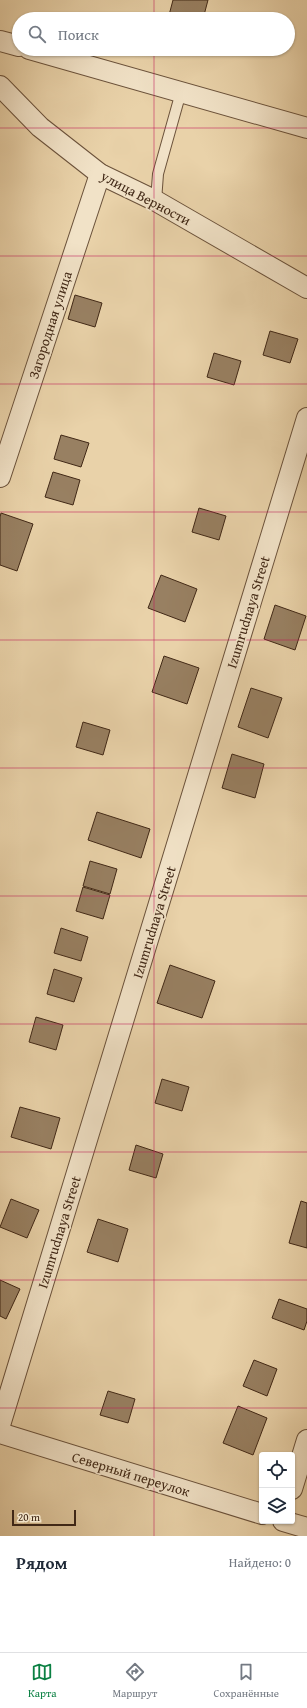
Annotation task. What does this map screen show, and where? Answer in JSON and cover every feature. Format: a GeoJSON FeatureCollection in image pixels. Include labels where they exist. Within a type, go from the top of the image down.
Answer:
{"type":"FeatureCollection","features":[{"type":"Feature","properties":{"kind":"street"},"geometry":{"type":"LineString","coordinates":[[0,41],[12,44]]}},
{"type":"Feature","properties":{"kind":"street"},"geometry":{"type":"LineString","coordinates":[[55,56],[307,128]]}},
{"type":"Feature","properties":{"kind":"street","name":"улица Верности"},"geometry":{"type":"LineString","coordinates":[[0,86],[40,127],[100,174],[156,201],[307,288]]}},
{"type":"Feature","properties":{"kind":"street","name":"Загородная улица"},"geometry":{"type":"LineString","coordinates":[[0,476],[100,174]]}},
{"type":"Feature","properties":{"kind":"street","name":"Izumrudnaya Street"},"geometry":{"type":"LineString","coordinates":[[0,1425],[307,418]]}},
{"type":"Feature","properties":{"kind":"street","name":"Северный переулок"},"geometry":{"type":"LineString","coordinates":[[0,1433],[259,1513]]}},
{"type":"Feature","properties":{"kind":"street"},"geometry":{"type":"LineString","coordinates":[[292,1488],[307,1440]]}},
{"type":"Feature","properties":{"kind":"street"},"geometry":{"type":"LineString","coordinates":[[274,1536],[281,1524]]}},
{"type":"Feature","properties":{"kind":"street"},"geometry":{"type":"LineString","coordinates":[[293,1524],[307,1528]]}},
{"type":"Feature","properties":{"kind":"lane"},"geometry":{"type":"LineString","coordinates":[[156,201],[158,174],[181,92]]}},
{"type":"Feature","properties":{"kind":"building"},"geometry":{"type":"Polygon","coordinates":[[[173,0],[208,0],[205,12],[170,12],[173,0]]]}},
{"type":"Feature","properties":{"kind":"building"},"geometry":{"type":"Polygon","coordinates":[[[75,295],[102,303],[95,327],[68,319],[75,295]]]}},
{"type":"Feature","properties":{"kind":"building"},"geometry":{"type":"Polygon","coordinates":[[[270,331],[298,339],[290,363],[263,355],[270,331]]]}},
{"type":"Feature","properties":{"kind":"building"},"geometry":{"type":"Polygon","coordinates":[[[214,353],[241,361],[234,385],[207,377],[214,353]]]}},
{"type":"Feature","properties":{"kind":"building"},"geometry":{"type":"Polygon","coordinates":[[[61,435],[89,443],[81,467],[54,459],[61,435]]]}},
{"type":"Feature","properties":{"kind":"building"},"geometry":{"type":"Polygon","coordinates":[[[53,472],[80,480],[73,505],[45,497],[53,472]]]}},
{"type":"Feature","properties":{"kind":"building"},"geometry":{"type":"Polygon","coordinates":[[[199,508],[226,516],[219,540],[192,532],[199,508]]]}},
{"type":"Feature","properties":{"kind":"building"},"geometry":{"type":"Polygon","coordinates":[[[1,513],[33,524],[17,571],[0,565],[1,513]]]}},
{"type":"Feature","properties":{"kind":"building"},"geometry":{"type":"Polygon","coordinates":[[[161,575],[197,589],[185,622],[148,608],[161,575]]]}},
{"type":"Feature","properties":{"kind":"building"},"geometry":{"type":"Polygon","coordinates":[[[275,605],[306,616],[295,650],[264,639],[275,605]]]}},
{"type":"Feature","properties":{"kind":"building"},"geometry":{"type":"Polygon","coordinates":[[[164,656],[199,668],[187,704],[152,692],[164,656]]]}},
{"type":"Feature","properties":{"kind":"building"},"geometry":{"type":"Polygon","coordinates":[[[251,688],[282,698],[268,738],[238,727],[251,688]]]}},
{"type":"Feature","properties":{"kind":"building"},"geometry":{"type":"Polygon","coordinates":[[[83,722],[110,730],[103,755],[76,747],[83,722]]]}},
{"type":"Feature","properties":{"kind":"building"},"geometry":{"type":"Polygon","coordinates":[[[232,754],[264,764],[255,798],[222,788],[232,754]]]}},
{"type":"Feature","properties":{"kind":"building"},"geometry":{"type":"Polygon","coordinates":[[[97,812],[150,829],[141,858],[88,840],[97,812]]]}},
{"type":"Feature","properties":{"kind":"building"},"geometry":{"type":"Polygon","coordinates":[[[90,861],[117,869],[110,894],[83,886],[90,861]]]}},
{"type":"Feature","properties":{"kind":"building"},"geometry":{"type":"Polygon","coordinates":[[[83,887],[110,895],[103,919],[76,911],[83,887]]]}},
{"type":"Feature","properties":{"kind":"building"},"geometry":{"type":"Polygon","coordinates":[[[61,928],[88,937],[81,961],[54,953],[61,928]]]}},
{"type":"Feature","properties":{"kind":"building"},"geometry":{"type":"Polygon","coordinates":[[[170,965],[215,981],[202,1018],[157,1003],[170,965]]]}},
{"type":"Feature","properties":{"kind":"building"},"geometry":{"type":"Polygon","coordinates":[[[54,969],[82,978],[74,1002],[47,994],[54,969]]]}},
{"type":"Feature","properties":{"kind":"building"},"geometry":{"type":"Polygon","coordinates":[[[36,1017],[63,1025],[56,1050],[29,1042],[36,1017]]]}},
{"type":"Feature","properties":{"kind":"building"},"geometry":{"type":"Polygon","coordinates":[[[162,1079],[189,1087],[182,1111],[155,1103],[162,1079]]]}},
{"type":"Feature","properties":{"kind":"building"},"geometry":{"type":"Polygon","coordinates":[[[20,1107],[60,1118],[51,1149],[11,1137],[20,1107]]]}},
{"type":"Feature","properties":{"kind":"building"},"geometry":{"type":"Polygon","coordinates":[[[136,1145],[163,1154],[156,1178],[129,1170],[136,1145]]]}},
{"type":"Feature","properties":{"kind":"building"},"geometry":{"type":"Polygon","coordinates":[[[11,1199],[39,1210],[27,1238],[0,1227],[11,1199]]]}},
{"type":"Feature","properties":{"kind":"building"},"geometry":{"type":"Polygon","coordinates":[[[301,1201],[307,1203],[307,1248],[289,1243],[301,1201]]]}},
{"type":"Feature","properties":{"kind":"building"},"geometry":{"type":"Polygon","coordinates":[[[98,1219],[128,1229],[118,1262],[87,1252],[98,1219]]]}},
{"type":"Feature","properties":{"kind":"building"},"geometry":{"type":"Polygon","coordinates":[[[0,1280],[20,1289],[6,1319],[0,1316],[0,1280]]]}},
{"type":"Feature","properties":{"kind":"building"},"geometry":{"type":"Polygon","coordinates":[[[279,1299],[307,1309],[307,1321],[304,1330],[272,1318],[279,1299]]]}},
{"type":"Feature","properties":{"kind":"building"},"geometry":{"type":"Polygon","coordinates":[[[254,1360],[277,1369],[267,1396],[243,1386],[254,1360]]]}},
{"type":"Feature","properties":{"kind":"building"},"geometry":{"type":"Polygon","coordinates":[[[108,1391],[135,1399],[128,1423],[100,1415],[108,1391]]]}},
{"type":"Feature","properties":{"kind":"building"},"geometry":{"type":"Polygon","coordinates":[[[238,1406],[267,1418],[253,1455],[223,1443],[238,1406]]]}}]}
